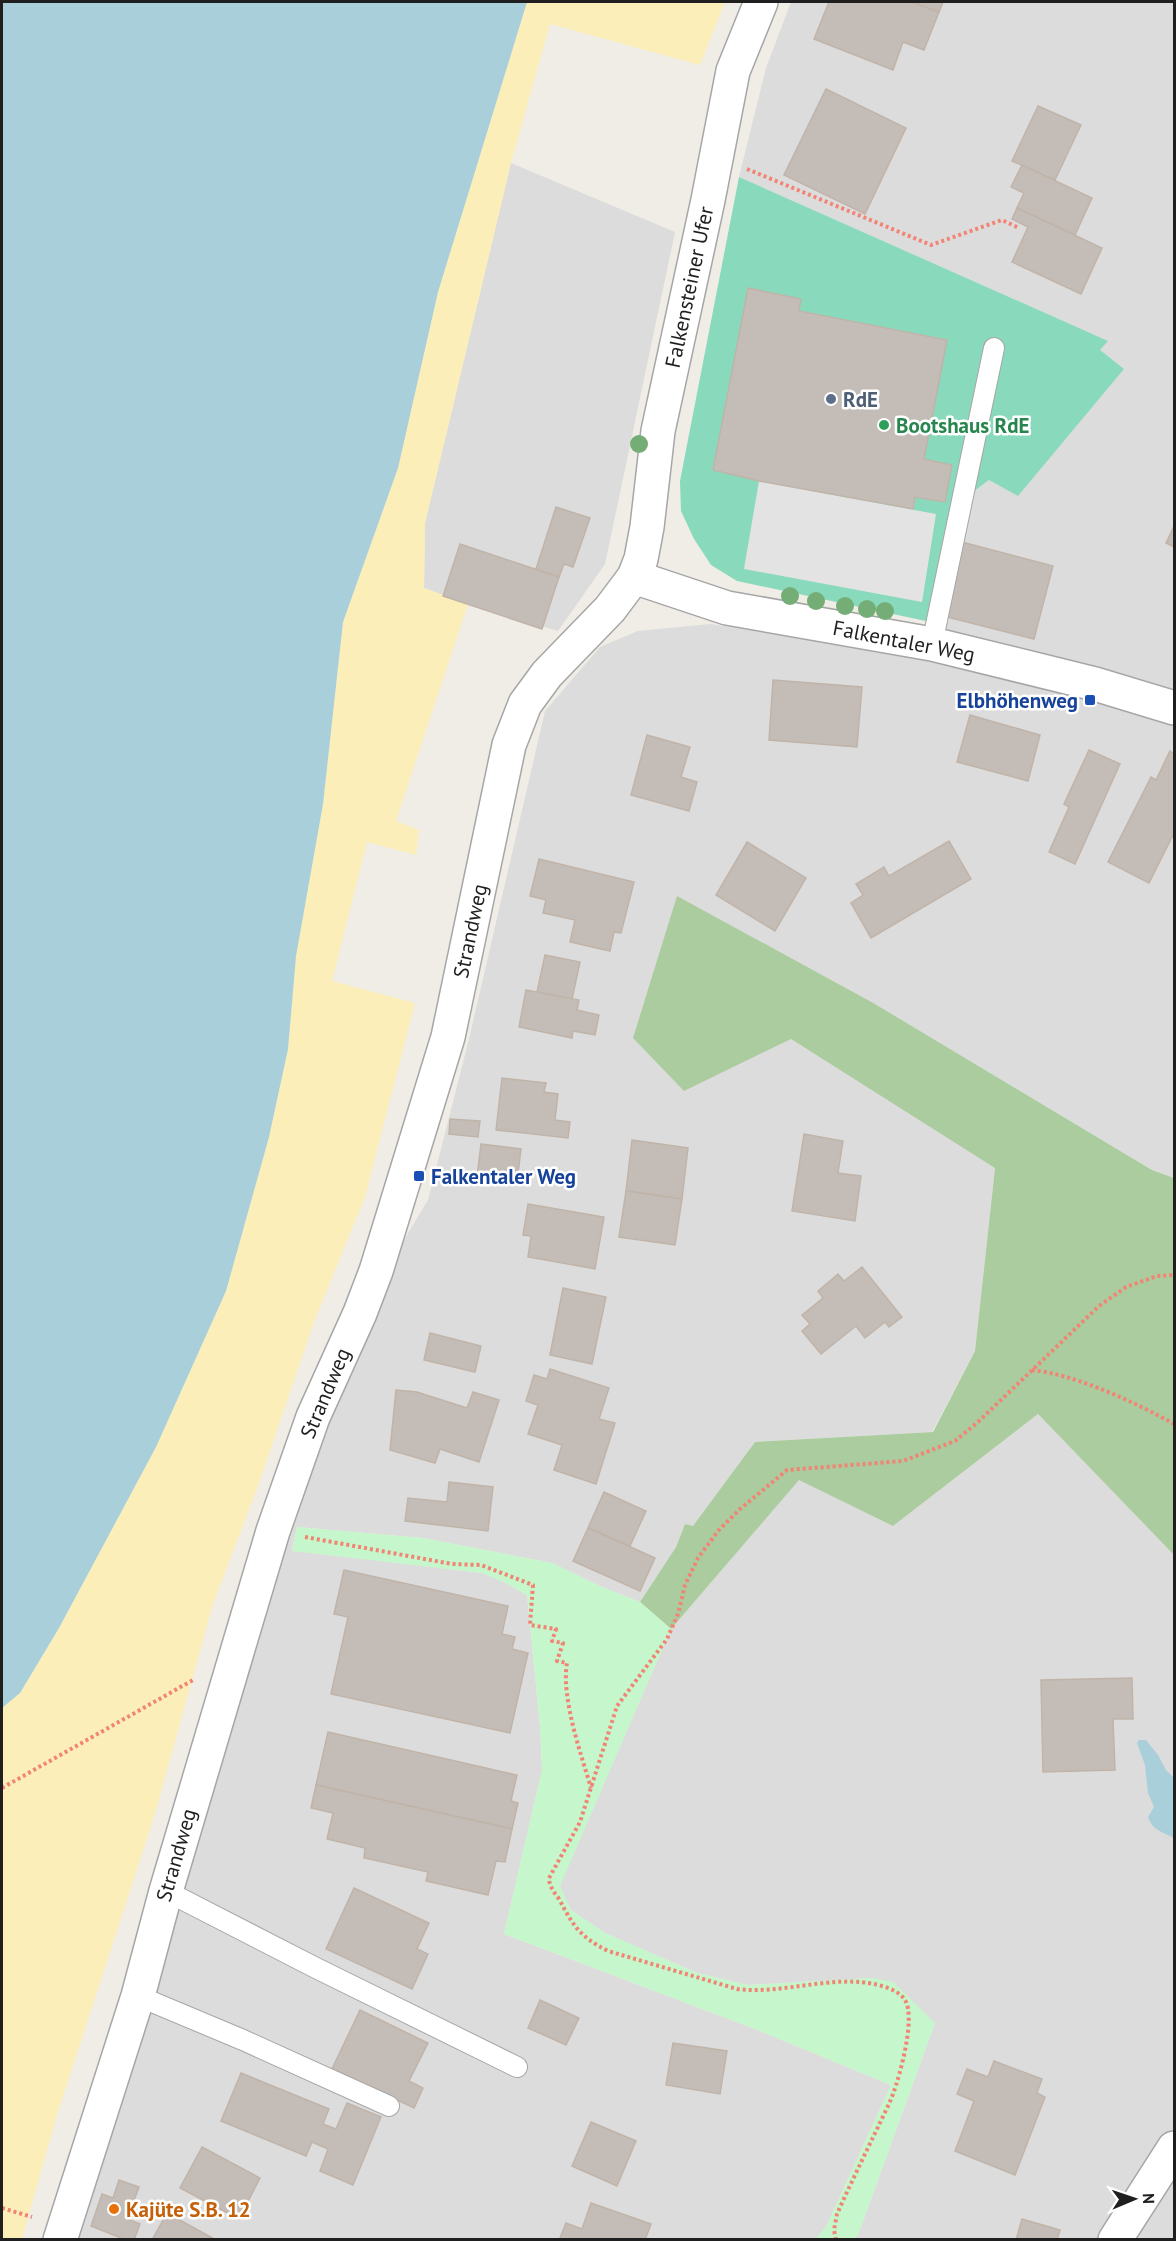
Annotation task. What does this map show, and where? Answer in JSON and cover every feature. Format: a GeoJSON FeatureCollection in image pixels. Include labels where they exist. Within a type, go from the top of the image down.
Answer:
{"type":"FeatureCollection","features":[{"type":"Feature","properties":{"kind":"street","name":"Falkensteiner Ufer"},"geometry":{"type":"LineString","coordinates":[[634,577],[641,559],[647,527],[658,430],[732,71],[761,2]]}},
{"type":"Feature","properties":{"kind":"street","name":"Falkentaler Weg"},"geometry":{"type":"LineString","coordinates":[[634,577],[726,608],[932,644],[1095,684],[1174,708]]}},
{"type":"Feature","properties":{"kind":"street","name":"Strandweg"},"geometry":{"type":"LineString","coordinates":[[60,2240],[138,1996],[166,1891],[273,1531],[313,1417],[360,1313],[376,1271],[448,1036],[509,745],[525,704],[547,675],[610,609],[634,577]]}},
{"type":"Feature","properties":{"kind":"street"},"geometry":{"type":"LineString","coordinates":[[1115,2240],[1174,2148]]}},
{"type":"Feature","properties":{"kind":"lane"},"geometry":{"type":"LineString","coordinates":[[932,644],[994,348]]}},
{"type":"Feature","properties":{"kind":"lane"},"geometry":{"type":"LineString","coordinates":[[166,1891],[518,2067]]}},
{"type":"Feature","properties":{"kind":"lane"},"geometry":{"type":"LineString","coordinates":[[138,1996],[243,2040],[389,2106]]}},
{"type":"Feature","properties":{"kind":"path"},"geometry":{"type":"LineString","coordinates":[[716,156],[931,245],[1002,220],[1019,228]]}},
{"type":"Feature","properties":{"kind":"path"},"geometry":{"type":"LineString","coordinates":[[836,2240],[834,2230],[837,2214],[893,2094],[906,2044],[909,2020],[905,2000],[901,1995],[883,1987],[860,1982],[804,1985],[757,1992],[737,1989],[624,1956],[592,1943],[578,1931],[548,1881],[554,1865],[575,1834],[617,1706],[666,1640],[678,1614],[685,1586],[698,1558],[718,1530],[787,1470],[903,1461],[955,1441],[1100,1306],[1126,1287],[1156,1276],[1174,1275]]}},
{"type":"Feature","properties":{"kind":"path"},"geometry":{"type":"LineString","coordinates":[[1032,1370],[1048,1371],[1065,1376],[1146,1408],[1174,1424]]}},
{"type":"Feature","properties":{"kind":"path"},"geometry":{"type":"LineString","coordinates":[[273,1531],[452,1564],[481,1565],[533,1585],[530,1625],[556,1629],[552,1641],[562,1643],[557,1661],[567,1663],[564,1678],[575,1733],[591,1789]]}},
{"type":"Feature","properties":{"kind":"path"},"geometry":{"type":"LineString","coordinates":[[2,1788],[235,1656]]}},
{"type":"Feature","properties":{"kind":"shaded area"},"geometry":{"type":"Polygon","coordinates":[[[791,2],[1174,2],[1174,1178],[1152,1170],[875,1004],[791,1039],[995,1167],[975,1351],[932,1432],[755,1442],[693,1527],[685,1524],[676,1547],[640,1602],[552,1563],[423,1538],[297,1527],[292,1550],[482,1573],[527,1595],[542,1770],[504,1934],[755,2029],[891,2085],[826,2227],[815,2240],[77,2240],[166,1891],[360,1313],[428,1200],[469,1039],[545,711],[600,647],[638,631],[710,624],[933,658],[965,498],[989,480],[1107,341],[739,177],[766,68],[791,2]]]}},
{"type":"Feature","properties":{"kind":"shaded area"},"geometry":{"type":"Polygon","coordinates":[[[511,163],[675,232],[605,564],[558,631],[424,588],[425,523],[511,163]]]}},
{"type":"Feature","properties":{"kind":"shaded area"},"geometry":{"type":"Polygon","coordinates":[[[759,481],[936,514],[922,602],[744,569],[759,481]]]}},
{"type":"Feature","properties":{"kind":"shaded area"},"geometry":{"type":"Polygon","coordinates":[[[1038,1414],[1174,1555],[1174,2239],[854,2239],[858,2235],[935,2023],[873,1978],[748,1985],[697,1973],[605,1933],[571,1910],[559,1886],[671,1629],[799,1479],[893,1526],[1038,1414]]]}},
{"type":"Feature","properties":{"kind":"green space","name":"Bootshaus RdE"},"geometry":{"type":"Polygon","coordinates":[[[739,177],[1108,341],[1100,350],[1124,369],[1018,496],[989,480],[965,498],[940,624],[737,581],[711,565],[694,539],[681,511],[680,481],[739,177]]]}},
{"type":"Feature","properties":{"kind":"green space"},"geometry":{"type":"Polygon","coordinates":[[[677,896],[875,1004],[1152,1170],[1174,1178],[1174,1555],[1038,1414],[893,1526],[799,1480],[671,1629],[640,1602],[676,1547],[685,1524],[693,1526],[755,1442],[933,1432],[975,1351],[995,1168],[791,1039],[684,1091],[633,1038],[677,896]]]}},
{"type":"Feature","properties":{"kind":"green space"},"geometry":{"type":"Polygon","coordinates":[[[297,1527],[423,1538],[552,1563],[640,1602],[671,1629],[560,1886],[571,1910],[605,1933],[697,1973],[748,1985],[873,1978],[893,1982],[935,2023],[858,2235],[854,2239],[815,2239],[826,2227],[891,2085],[755,2029],[504,1934],[542,1770],[527,1595],[482,1573],[292,1551],[297,1527]]]}},
{"type":"Feature","properties":{"kind":"sand"},"geometry":{"type":"Polygon","coordinates":[[[527,2],[725,2],[700,65],[550,24],[511,163],[425,523],[424,588],[468,604],[396,821],[419,830],[416,855],[367,842],[332,981],[415,1003],[365,1197],[314,1322],[257,1489],[213,1604],[155,1814],[58,2112],[22,2239],[2,2240],[2,1708],[20,1693],[59,1628],[156,1447],[226,1291],[269,1137],[288,1049],[296,956],[323,804],[343,622],[398,468],[438,292],[527,2]]]}},
{"type":"Feature","properties":{"kind":"water"},"geometry":{"type":"Polygon","coordinates":[[[2,2],[527,2],[438,292],[398,468],[343,622],[323,804],[296,956],[288,1049],[269,1137],[226,1291],[156,1447],[59,1628],[20,1693],[2,1708],[2,2]]]}},
{"type":"Feature","properties":{"kind":"water"},"geometry":{"type":"Polygon","coordinates":[[[1139,1740],[1146,1740],[1174,1778],[1174,1838],[1155,1828],[1148,1817],[1154,1807],[1148,1793],[1145,1765],[1137,1743],[1139,1740]]]}},
{"type":"Feature","properties":{"kind":"building"},"geometry":{"type":"Polygon","coordinates":[[[829,2],[912,2],[939,12],[924,50],[903,42],[893,70],[814,39],[829,2]]]}},
{"type":"Feature","properties":{"kind":"building"},"geometry":{"type":"Polygon","coordinates":[[[912,2],[943,2],[939,12],[912,2]]]}},
{"type":"Feature","properties":{"kind":"building"},"geometry":{"type":"Polygon","coordinates":[[[826,89],[906,128],[865,214],[784,175],[826,89]]]}},
{"type":"Feature","properties":{"kind":"building"},"geometry":{"type":"Polygon","coordinates":[[[1038,106],[1081,125],[1055,180],[1012,161],[1038,106]]]}},
{"type":"Feature","properties":{"kind":"building"},"geometry":{"type":"Polygon","coordinates":[[[1022,165],[1092,198],[1075,235],[1017,208],[1024,193],[1011,187],[1022,165]]]}},
{"type":"Feature","properties":{"kind":"building"},"geometry":{"type":"Polygon","coordinates":[[[1017,208],[1102,248],[1081,294],[1012,262],[1028,227],[1012,219],[1017,208]]]}},
{"type":"Feature","properties":{"kind":"building","name":"RdE"},"geometry":{"type":"Polygon","coordinates":[[[748,288],[801,299],[799,311],[947,340],[924,459],[952,465],[945,502],[915,497],[913,509],[759,481],[713,470],[748,288]]]}},
{"type":"Feature","properties":{"kind":"building"},"geometry":{"type":"Polygon","coordinates":[[[556,507],[590,518],[573,567],[564,564],[559,577],[536,569],[556,507]]]}},
{"type":"Feature","properties":{"kind":"building"},"geometry":{"type":"Polygon","coordinates":[[[1174,526],[1174,547],[1166,543],[1174,526]]]}},
{"type":"Feature","properties":{"kind":"building"},"geometry":{"type":"Polygon","coordinates":[[[962,542],[1053,566],[1034,639],[943,616],[962,542]]]}},
{"type":"Feature","properties":{"kind":"building"},"geometry":{"type":"Polygon","coordinates":[[[460,544],[559,577],[542,629],[443,596],[460,544]]]}},
{"type":"Feature","properties":{"kind":"building"},"geometry":{"type":"Polygon","coordinates":[[[773,680],[862,687],[857,747],[769,740],[773,680]]]}},
{"type":"Feature","properties":{"kind":"building"},"geometry":{"type":"Polygon","coordinates":[[[970,715],[1040,735],[1028,781],[957,762],[970,715]]]}},
{"type":"Feature","properties":{"kind":"building"},"geometry":{"type":"Polygon","coordinates":[[[647,735],[690,747],[681,777],[697,782],[689,811],[631,795],[647,735]]]}},
{"type":"Feature","properties":{"kind":"building"},"geometry":{"type":"Polygon","coordinates":[[[1089,750],[1120,764],[1075,864],[1049,852],[1069,807],[1064,804],[1089,750]]]}},
{"type":"Feature","properties":{"kind":"building"},"geometry":{"type":"Polygon","coordinates":[[[1170,751],[1174,754],[1174,833],[1149,883],[1108,862],[1151,777],[1156,780],[1170,751]]]}},
{"type":"Feature","properties":{"kind":"building"},"geometry":{"type":"Polygon","coordinates":[[[949,841],[971,879],[871,938],[851,903],[863,895],[856,884],[884,867],[889,876],[949,841]]]}},
{"type":"Feature","properties":{"kind":"building"},"geometry":{"type":"Polygon","coordinates":[[[747,842],[806,878],[775,931],[716,895],[747,842]]]}},
{"type":"Feature","properties":{"kind":"building"},"geometry":{"type":"Polygon","coordinates":[[[539,859],[634,882],[621,933],[614,932],[610,951],[570,942],[575,920],[543,913],[546,900],[530,896],[539,859]]]}},
{"type":"Feature","properties":{"kind":"building"},"geometry":{"type":"Polygon","coordinates":[[[545,955],[580,962],[572,999],[537,992],[545,955]]]}},
{"type":"Feature","properties":{"kind":"building"},"geometry":{"type":"Polygon","coordinates":[[[526,990],[579,1000],[577,1010],[599,1015],[595,1035],[573,1031],[572,1038],[519,1027],[526,990]]]}},
{"type":"Feature","properties":{"kind":"building"},"geometry":{"type":"Polygon","coordinates":[[[502,1078],[546,1083],[544,1092],[558,1094],[555,1120],[570,1122],[568,1138],[496,1130],[502,1078]]]}},
{"type":"Feature","properties":{"kind":"building"},"geometry":{"type":"Polygon","coordinates":[[[450,1119],[480,1121],[478,1137],[449,1134],[450,1119]]]}},
{"type":"Feature","properties":{"kind":"building"},"geometry":{"type":"Polygon","coordinates":[[[804,1134],[843,1141],[838,1173],[861,1176],[855,1221],[792,1211],[804,1134]]]}},
{"type":"Feature","properties":{"kind":"building"},"geometry":{"type":"Polygon","coordinates":[[[632,1140],[688,1148],[682,1199],[626,1191],[632,1140]]]}},
{"type":"Feature","properties":{"kind":"building"},"geometry":{"type":"Polygon","coordinates":[[[481,1144],[521,1149],[517,1182],[477,1177],[481,1144]]]}},
{"type":"Feature","properties":{"kind":"building"},"geometry":{"type":"Polygon","coordinates":[[[626,1191],[682,1199],[675,1245],[619,1237],[626,1191]]]}},
{"type":"Feature","properties":{"kind":"building"},"geometry":{"type":"Polygon","coordinates":[[[528,1204],[604,1217],[595,1269],[528,1257],[531,1236],[523,1235],[528,1204]]]}},
{"type":"Feature","properties":{"kind":"building"},"geometry":{"type":"Polygon","coordinates":[[[862,1267],[902,1317],[889,1327],[885,1322],[865,1338],[856,1326],[821,1354],[802,1331],[810,1324],[802,1315],[823,1298],[818,1291],[838,1274],[844,1281],[862,1267]]]}},
{"type":"Feature","properties":{"kind":"building"},"geometry":{"type":"Polygon","coordinates":[[[563,1288],[606,1297],[592,1364],[550,1355],[563,1288]]]}},
{"type":"Feature","properties":{"kind":"building"},"geometry":{"type":"Polygon","coordinates":[[[430,1333],[481,1346],[475,1372],[424,1360],[430,1333]]]}},
{"type":"Feature","properties":{"kind":"building"},"geometry":{"type":"Polygon","coordinates":[[[550,1369],[609,1388],[599,1419],[615,1423],[596,1484],[554,1470],[562,1445],[528,1434],[538,1405],[526,1401],[534,1375],[547,1379],[550,1369]]]}},
{"type":"Feature","properties":{"kind":"building"},"geometry":{"type":"Polygon","coordinates":[[[396,1390],[417,1392],[467,1408],[473,1392],[499,1400],[479,1462],[440,1449],[435,1463],[390,1450],[396,1390]]]}},
{"type":"Feature","properties":{"kind":"building"},"geometry":{"type":"Polygon","coordinates":[[[449,1482],[493,1487],[488,1531],[405,1521],[408,1498],[447,1502],[449,1482]]]}},
{"type":"Feature","properties":{"kind":"building"},"geometry":{"type":"Polygon","coordinates":[[[604,1492],[646,1511],[630,1546],[588,1528],[604,1492]]]}},
{"type":"Feature","properties":{"kind":"building"},"geometry":{"type":"Polygon","coordinates":[[[588,1528],[655,1558],[640,1591],[573,1561],[588,1528]]]}},
{"type":"Feature","properties":{"kind":"building"},"geometry":{"type":"Polygon","coordinates":[[[344,1570],[508,1606],[502,1634],[515,1637],[512,1649],[528,1653],[510,1733],[331,1694],[348,1617],[334,1614],[344,1570]]]}},
{"type":"Feature","properties":{"kind":"building"},"geometry":{"type":"Polygon","coordinates":[[[1132,1678],[1133,1719],[1113,1719],[1115,1770],[1043,1772],[1041,1680],[1132,1678]]]}},
{"type":"Feature","properties":{"kind":"building"},"geometry":{"type":"Polygon","coordinates":[[[328,1732],[517,1775],[511,1801],[518,1803],[512,1829],[316,1785],[328,1732]]]}},
{"type":"Feature","properties":{"kind":"building"},"geometry":{"type":"Polygon","coordinates":[[[316,1785],[512,1829],[505,1862],[496,1861],[488,1895],[426,1881],[428,1872],[364,1858],[365,1848],[327,1839],[333,1813],[311,1808],[316,1785]]]}},
{"type":"Feature","properties":{"kind":"building"},"geometry":{"type":"Polygon","coordinates":[[[354,1888],[429,1923],[417,1949],[428,1954],[412,1989],[326,1949],[354,1888]]]}},
{"type":"Feature","properties":{"kind":"building"},"geometry":{"type":"Polygon","coordinates":[[[540,2000],[579,2018],[566,2045],[528,2028],[540,2000]]]}},
{"type":"Feature","properties":{"kind":"building"},"geometry":{"type":"Polygon","coordinates":[[[360,2010],[428,2043],[409,2081],[423,2088],[414,2108],[332,2069],[360,2010]]]}},
{"type":"Feature","properties":{"kind":"building"},"geometry":{"type":"Polygon","coordinates":[[[673,2043],[727,2051],[720,2094],[666,2085],[673,2043]]]}},
{"type":"Feature","properties":{"kind":"building"},"geometry":{"type":"Polygon","coordinates":[[[994,2061],[1042,2079],[1037,2093],[1045,2097],[1015,2175],[955,2151],[974,2101],[957,2094],[967,2069],[988,2077],[994,2061]]]}},
{"type":"Feature","properties":{"kind":"building"},"geometry":{"type":"Polygon","coordinates":[[[241,2073],[329,2109],[323,2124],[336,2129],[347,2103],[381,2117],[353,2185],[320,2171],[328,2149],[312,2142],[306,2156],[221,2121],[241,2073]]]}},
{"type":"Feature","properties":{"kind":"building"},"geometry":{"type":"Polygon","coordinates":[[[591,2122],[636,2141],[617,2186],[572,2166],[591,2122]]]}},
{"type":"Feature","properties":{"kind":"building"},"geometry":{"type":"Polygon","coordinates":[[[202,2147],[260,2178],[239,2219],[180,2188],[202,2147]]]}},
{"type":"Feature","properties":{"kind":"building","name":"Kajüte S.B. 12"},"geometry":{"type":"Polygon","coordinates":[[[119,2180],[139,2187],[127,2219],[140,2224],[134,2240],[126,2240],[91,2226],[102,2194],[113,2198],[119,2180]]]}},
{"type":"Feature","properties":{"kind":"building"},"geometry":{"type":"Polygon","coordinates":[[[591,2203],[651,2224],[645,2240],[565,2240],[560,2238],[566,2223],[582,2229],[591,2203]]]}},
{"type":"Feature","properties":{"kind":"building"},"geometry":{"type":"Polygon","coordinates":[[[167,2213],[216,2240],[152,2240],[167,2213]]]}},
{"type":"Feature","properties":{"kind":"building"},"geometry":{"type":"Polygon","coordinates":[[[1022,2219],[1060,2230],[1057,2240],[1016,2240],[1022,2219]]]}},
{"type":"Feature","properties":{"kind":"place","name":"RdE"},"geometry":{"type":"Point","coordinates":[831,399]}},
{"type":"Feature","properties":{"kind":"place","name":"Bootshaus RdE"},"geometry":{"type":"Point","coordinates":[884,425]}},
{"type":"Feature","properties":{"kind":"place","name":"Elbhöhenweg"},"geometry":{"type":"Point","coordinates":[1090,700]}},
{"type":"Feature","properties":{"kind":"place","name":"Falkentaler Weg"},"geometry":{"type":"Point","coordinates":[419,1176]}},
{"type":"Feature","properties":{"kind":"place","name":"Kajüte S.B. 12"},"geometry":{"type":"Point","coordinates":[114,2209]}}]}
